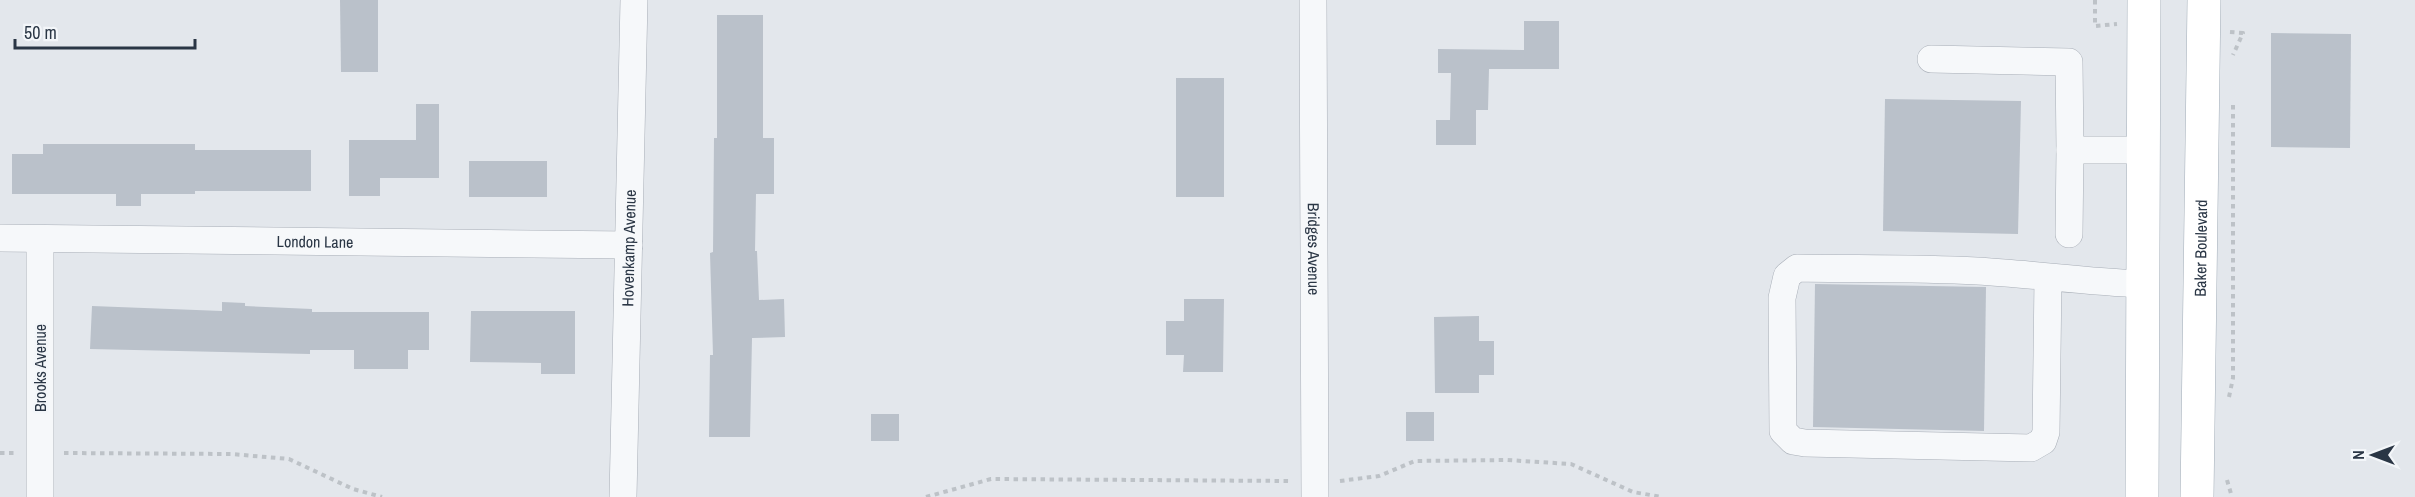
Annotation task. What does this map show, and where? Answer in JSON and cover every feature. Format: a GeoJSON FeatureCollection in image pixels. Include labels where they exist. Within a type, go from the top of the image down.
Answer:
{"type":"FeatureCollection","features":[{"type":"Feature","properties":{"kind":"main road"},"geometry":{"type":"LineString","coordinates":[[2142,497],[2144,0]]}},
{"type":"Feature","properties":{"kind":"main road","name":"Baker Boulevard"},"geometry":{"type":"LineString","coordinates":[[2198,497],[2204,0]]}},
{"type":"Feature","properties":{"kind":"street","name":"Hovenkamp Avenue"},"geometry":{"type":"LineString","coordinates":[[623,497],[634,0]]}},
{"type":"Feature","properties":{"kind":"street","name":"Bridges Avenue"},"geometry":{"type":"LineString","coordinates":[[1313,0],[1315,497]]}},
{"type":"Feature","properties":{"kind":"street"},"geometry":{"type":"LineString","coordinates":[[1931,59],[2069,62],[2069,234]]}},
{"type":"Feature","properties":{"kind":"street"},"geometry":{"type":"LineString","coordinates":[[2070,150],[2144,150]]}},
{"type":"Feature","properties":{"kind":"street","name":"London Lane"},"geometry":{"type":"LineString","coordinates":[[0,238],[629,245]]}},
{"type":"Feature","properties":{"kind":"street","name":"Brooks Avenue"},"geometry":{"type":"LineString","coordinates":[[40,239],[40,497]]}},
{"type":"Feature","properties":{"kind":"street"},"geometry":{"type":"LineString","coordinates":[[2048,278],[2046,432],[2043,441],[2031,448],[1805,443],[1793,441],[1784,431],[1782,298],[1787,276],[1797,268],[1977,271],[2048,278],[2087,282],[2142,284]]}},
{"type":"Feature","properties":{"kind":"path"},"geometry":{"type":"LineString","coordinates":[[0,453],[231,454],[289,459],[353,489],[382,497]]}},
{"type":"Feature","properties":{"kind":"building"},"geometry":{"type":"Polygon","coordinates":[[[340,0],[378,0],[378,72],[341,72],[340,0]]]}},
{"type":"Feature","properties":{"kind":"building"},"geometry":{"type":"Polygon","coordinates":[[[717,15],[763,15],[763,138],[774,138],[774,194],[756,194],[755,251],[757,251],[759,300],[784,299],[785,337],[752,338],[750,437],[709,437],[710,355],[713,355],[710,253],[713,252],[714,138],[717,138],[717,15]]]}},
{"type":"Feature","properties":{"kind":"building"},"geometry":{"type":"Polygon","coordinates":[[[1524,21],[1559,21],[1559,69],[1489,69],[1488,110],[1476,110],[1476,145],[1436,145],[1436,120],[1450,120],[1451,73],[1438,73],[1438,49],[1524,50],[1524,21]]]}},
{"type":"Feature","properties":{"kind":"building"},"geometry":{"type":"Polygon","coordinates":[[[2271,33],[2351,34],[2350,148],[2271,147],[2271,33]]]}},
{"type":"Feature","properties":{"kind":"building"},"geometry":{"type":"Polygon","coordinates":[[[1176,78],[1224,78],[1224,197],[1176,197],[1176,78]]]}},
{"type":"Feature","properties":{"kind":"building"},"geometry":{"type":"Polygon","coordinates":[[[1885,99],[2021,101],[2018,234],[1883,231],[1885,99]]]}},
{"type":"Feature","properties":{"kind":"building"},"geometry":{"type":"Polygon","coordinates":[[[416,104],[439,104],[439,178],[380,178],[380,196],[349,196],[349,140],[416,140],[416,104]]]}},
{"type":"Feature","properties":{"kind":"building"},"geometry":{"type":"Polygon","coordinates":[[[43,144],[195,144],[195,150],[311,150],[311,191],[195,191],[195,194],[141,194],[141,206],[116,206],[116,194],[12,194],[12,154],[43,154],[43,144]]]}},
{"type":"Feature","properties":{"kind":"building"},"geometry":{"type":"Polygon","coordinates":[[[469,161],[547,161],[547,197],[469,197],[469,161]]]}},
{"type":"Feature","properties":{"kind":"building"},"geometry":{"type":"Polygon","coordinates":[[[1815,284],[1986,287],[1984,431],[1813,427],[1815,284]]]}},
{"type":"Feature","properties":{"kind":"building"},"geometry":{"type":"Polygon","coordinates":[[[1184,299],[1224,299],[1223,372],[1183,372],[1184,355],[1166,355],[1166,321],[1184,321],[1184,299]]]}},
{"type":"Feature","properties":{"kind":"building"},"geometry":{"type":"Polygon","coordinates":[[[222,302],[245,303],[245,306],[312,309],[312,312],[429,312],[429,350],[408,350],[408,369],[354,369],[354,350],[310,350],[310,354],[90,349],[92,306],[222,311],[222,302]]]}},
{"type":"Feature","properties":{"kind":"building"},"geometry":{"type":"Polygon","coordinates":[[[471,311],[575,311],[575,374],[541,374],[541,363],[470,362],[471,311]]]}},
{"type":"Feature","properties":{"kind":"building"},"geometry":{"type":"Polygon","coordinates":[[[1479,316],[1479,341],[1494,341],[1494,375],[1479,375],[1479,393],[1435,393],[1434,317],[1479,316]]]}},
{"type":"Feature","properties":{"kind":"building"},"geometry":{"type":"Polygon","coordinates":[[[1406,412],[1434,412],[1434,441],[1406,441],[1406,412]]]}},
{"type":"Feature","properties":{"kind":"building"},"geometry":{"type":"Polygon","coordinates":[[[871,414],[899,414],[899,441],[871,441],[871,414]]]}}]}
